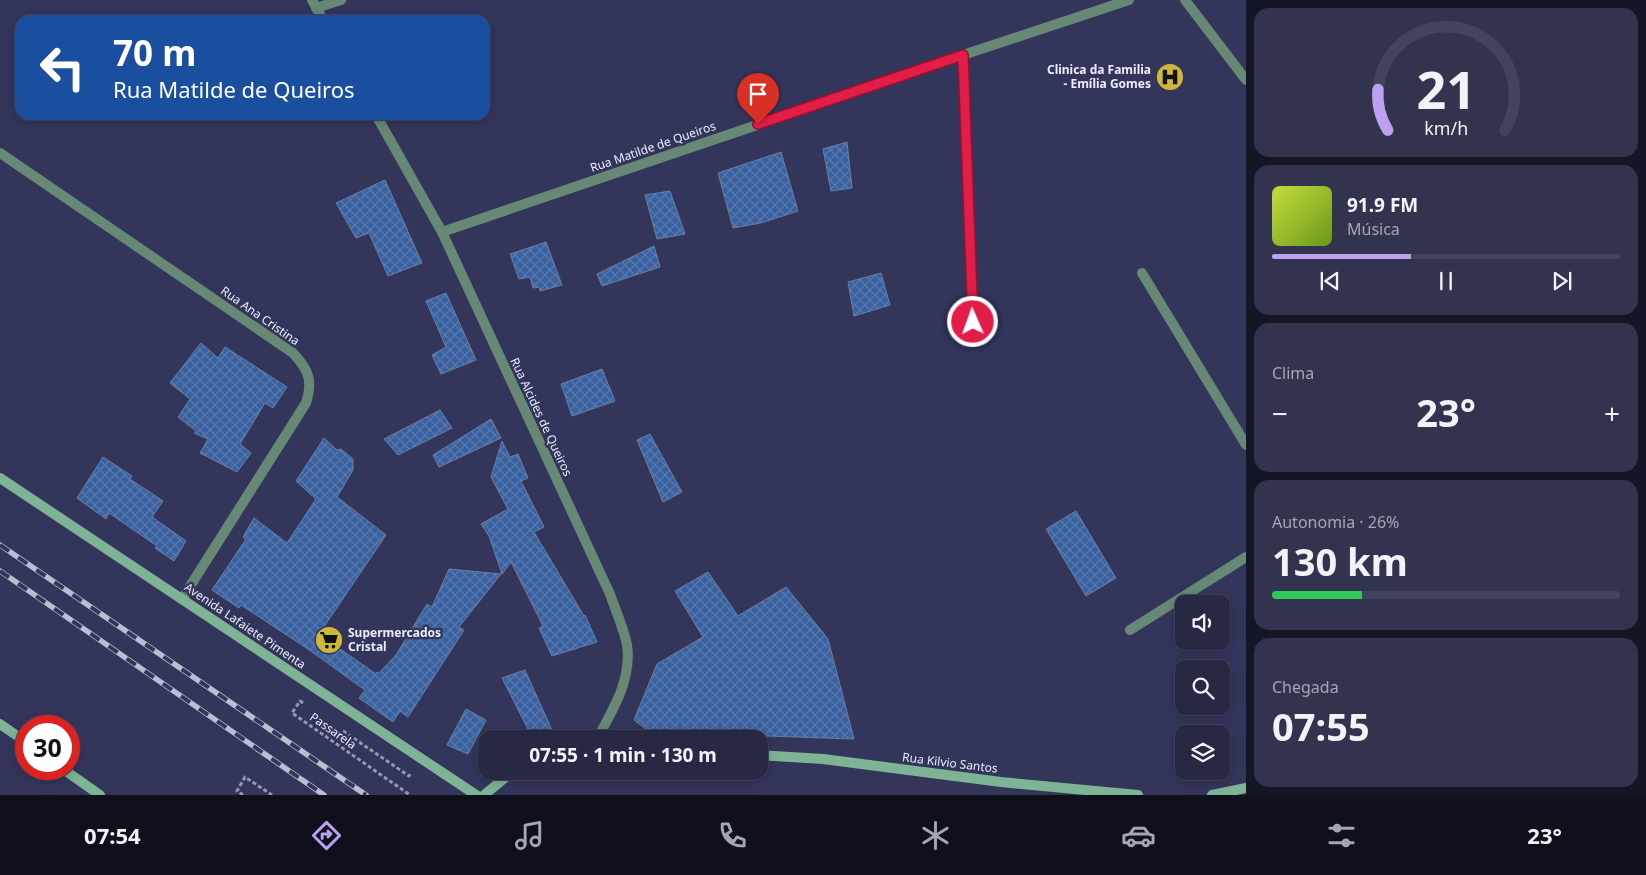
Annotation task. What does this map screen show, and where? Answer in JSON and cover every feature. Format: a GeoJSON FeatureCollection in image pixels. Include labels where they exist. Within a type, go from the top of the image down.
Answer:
{"type":"FeatureCollection","features":[{"type":"Feature","properties":{"kind":"main road","name":"Avenida Lafaiete Pimenta"},"geometry":{"type":"LineString","coordinates":[[0,478],[476,795]]}},
{"type":"Feature","properties":{"kind":"main road"},"geometry":{"type":"LineString","coordinates":[[0,724],[15,734]]}},
{"type":"Feature","properties":{"kind":"main road","name":"Rua Kilvio Santos"},"geometry":{"type":"LineString","coordinates":[[768,756],[823,759],[1001,782],[1138,795]]}},
{"type":"Feature","properties":{"kind":"main road"},"geometry":{"type":"LineString","coordinates":[[79,780],[100,795]]}},
{"type":"Feature","properties":{"kind":"main road"},"geometry":{"type":"LineString","coordinates":[[484,795],[502,780]]}},
{"type":"Feature","properties":{"kind":"main road"},"geometry":{"type":"LineString","coordinates":[[1212,795],[1246,788]]}},
{"type":"Feature","properties":{"kind":"street"},"geometry":{"type":"LineString","coordinates":[[320,15],[314,4],[341,0]]}},
{"type":"Feature","properties":{"kind":"street","name":"Rua Matilde de Queiros"},"geometry":{"type":"LineString","coordinates":[[442,232],[1129,0]]}},
{"type":"Feature","properties":{"kind":"street"},"geometry":{"type":"LineString","coordinates":[[1185,0],[1246,80]]}},
{"type":"Feature","properties":{"kind":"street"},"geometry":{"type":"LineString","coordinates":[[963,55],[974,342]]}},
{"type":"Feature","properties":{"kind":"street","name":"Rua Alcides de Queiros"},"geometry":{"type":"LineString","coordinates":[[379,120],[442,232],[610,594],[627,645],[626,675],[615,706],[602,730]]}},
{"type":"Feature","properties":{"kind":"street","name":"Rua Ana Cristina"},"geometry":{"type":"LineString","coordinates":[[0,152],[294,354],[304,365],[309,378],[310,391],[306,403],[182,599]]}},
{"type":"Feature","properties":{"kind":"street"},"geometry":{"type":"LineString","coordinates":[[1142,273],[1246,445]]}},
{"type":"Feature","properties":{"kind":"street"},"geometry":{"type":"LineString","coordinates":[[1130,630],[1246,557]]}},
{"type":"Feature","properties":{"kind":"path","name":"Passarela"},"geometry":{"type":"LineString","coordinates":[[307,706],[300,701],[292,713],[410,795]]}},
{"type":"Feature","properties":{"kind":"path","name":"Passarela"},"geometry":{"type":"LineString","coordinates":[[339,728],[409,776]]}},
{"type":"Feature","properties":{"kind":"path"},"geometry":{"type":"LineString","coordinates":[[244,795],[237,790],[244,777],[272,795]]}},
{"type":"Feature","properties":{"kind":"building"},"geometry":{"type":"Polygon","coordinates":[[[847,142],[852,188],[831,191],[823,149],[847,142]]]}},
{"type":"Feature","properties":{"kind":"building"},"geometry":{"type":"Polygon","coordinates":[[[781,152],[798,211],[761,223],[733,228],[718,173],[781,152]]]}},
{"type":"Feature","properties":{"kind":"building"},"geometry":{"type":"Polygon","coordinates":[[[385,180],[422,263],[388,276],[369,233],[356,238],[336,203],[385,180]]]}},
{"type":"Feature","properties":{"kind":"building"},"geometry":{"type":"Polygon","coordinates":[[[670,191],[685,234],[657,239],[645,195],[670,191]]]}},
{"type":"Feature","properties":{"kind":"building"},"geometry":{"type":"Polygon","coordinates":[[[546,242],[562,285],[540,291],[539,287],[533,288],[530,277],[519,279],[510,254],[546,242]]]}},
{"type":"Feature","properties":{"kind":"building"},"geometry":{"type":"Polygon","coordinates":[[[654,246],[660,267],[602,286],[597,274],[654,246]]]}},
{"type":"Feature","properties":{"kind":"building"},"geometry":{"type":"Polygon","coordinates":[[[881,273],[890,305],[854,316],[848,282],[881,273]]]}},
{"type":"Feature","properties":{"kind":"building"},"geometry":{"type":"Polygon","coordinates":[[[446,293],[476,360],[441,374],[432,355],[446,347],[426,301],[446,293]]]}},
{"type":"Feature","properties":{"kind":"building"},"geometry":{"type":"Polygon","coordinates":[[[201,343],[218,358],[225,347],[287,387],[273,408],[265,403],[240,444],[251,453],[237,472],[200,453],[208,439],[194,433],[196,431],[178,417],[190,399],[170,383],[201,343]]]}},
{"type":"Feature","properties":{"kind":"building"},"geometry":{"type":"Polygon","coordinates":[[[602,369],[615,401],[572,416],[561,384],[602,369]]]}},
{"type":"Feature","properties":{"kind":"building"},"geometry":{"type":"Polygon","coordinates":[[[440,410],[452,428],[398,455],[384,439],[440,410]]]}},
{"type":"Feature","properties":{"kind":"building"},"geometry":{"type":"Polygon","coordinates":[[[491,419],[501,438],[439,467],[433,455],[491,419]]]}},
{"type":"Feature","properties":{"kind":"building"},"geometry":{"type":"Polygon","coordinates":[[[650,434],[682,492],[663,502],[637,440],[650,434]]]}},
{"type":"Feature","properties":{"kind":"building"},"geometry":{"type":"Polygon","coordinates":[[[324,438],[337,450],[341,449],[353,459],[353,470],[337,497],[386,535],[319,634],[376,674],[396,655],[427,604],[432,607],[449,569],[501,574],[459,627],[464,630],[408,717],[400,711],[393,722],[359,698],[365,690],[308,649],[241,605],[239,608],[212,590],[246,539],[243,537],[254,518],[287,543],[316,499],[296,481],[324,438]]]}},
{"type":"Feature","properties":{"kind":"building"},"geometry":{"type":"Polygon","coordinates":[[[502,441],[510,457],[518,454],[528,478],[521,481],[544,527],[534,532],[585,615],[597,642],[552,656],[539,628],[543,626],[511,562],[502,574],[489,536],[481,524],[508,509],[491,477],[502,441]]]}},
{"type":"Feature","properties":{"kind":"building"},"geometry":{"type":"Polygon","coordinates":[[[103,457],[132,476],[130,479],[163,501],[152,517],[186,541],[174,561],[155,548],[157,546],[109,513],[106,519],[77,498],[103,457]]]}},
{"type":"Feature","properties":{"kind":"building"},"geometry":{"type":"Polygon","coordinates":[[[1076,511],[1116,578],[1086,596],[1046,529],[1076,511]]]}},
{"type":"Feature","properties":{"kind":"building"},"geometry":{"type":"Polygon","coordinates":[[[708,572],[738,616],[786,587],[828,639],[854,739],[768,736],[768,730],[647,730],[634,720],[657,664],[703,637],[675,591],[708,572]]]}},
{"type":"Feature","properties":{"kind":"building"},"geometry":{"type":"Polygon","coordinates":[[[525,670],[552,730],[528,730],[502,678],[525,670]]]}},
{"type":"Feature","properties":{"kind":"building"},"geometry":{"type":"Polygon","coordinates":[[[466,709],[486,720],[481,730],[478,730],[478,735],[468,754],[447,745],[466,709]]]}},
{"type":"Feature","properties":{"kind":"railway"},"geometry":{"type":"LineString","coordinates":[[0,545],[366,795]]}},
{"type":"Feature","properties":{"kind":"railway"},"geometry":{"type":"LineString","coordinates":[[0,571],[324,795]]}},
{"type":"Feature","properties":{"kind":"place","name":"Clinica da Familia - Emília Gomes"},"geometry":{"type":"Point","coordinates":[1170,77]}},
{"type":"Feature","properties":{"kind":"place","name":"Supermercados Cristal"},"geometry":{"type":"Point","coordinates":[329,640]}},
{"type":"Feature","properties":{"kind":"route"},"geometry":{"type":"LineString","coordinates":[[758,124],[963,55],[973,322]]}}]}
